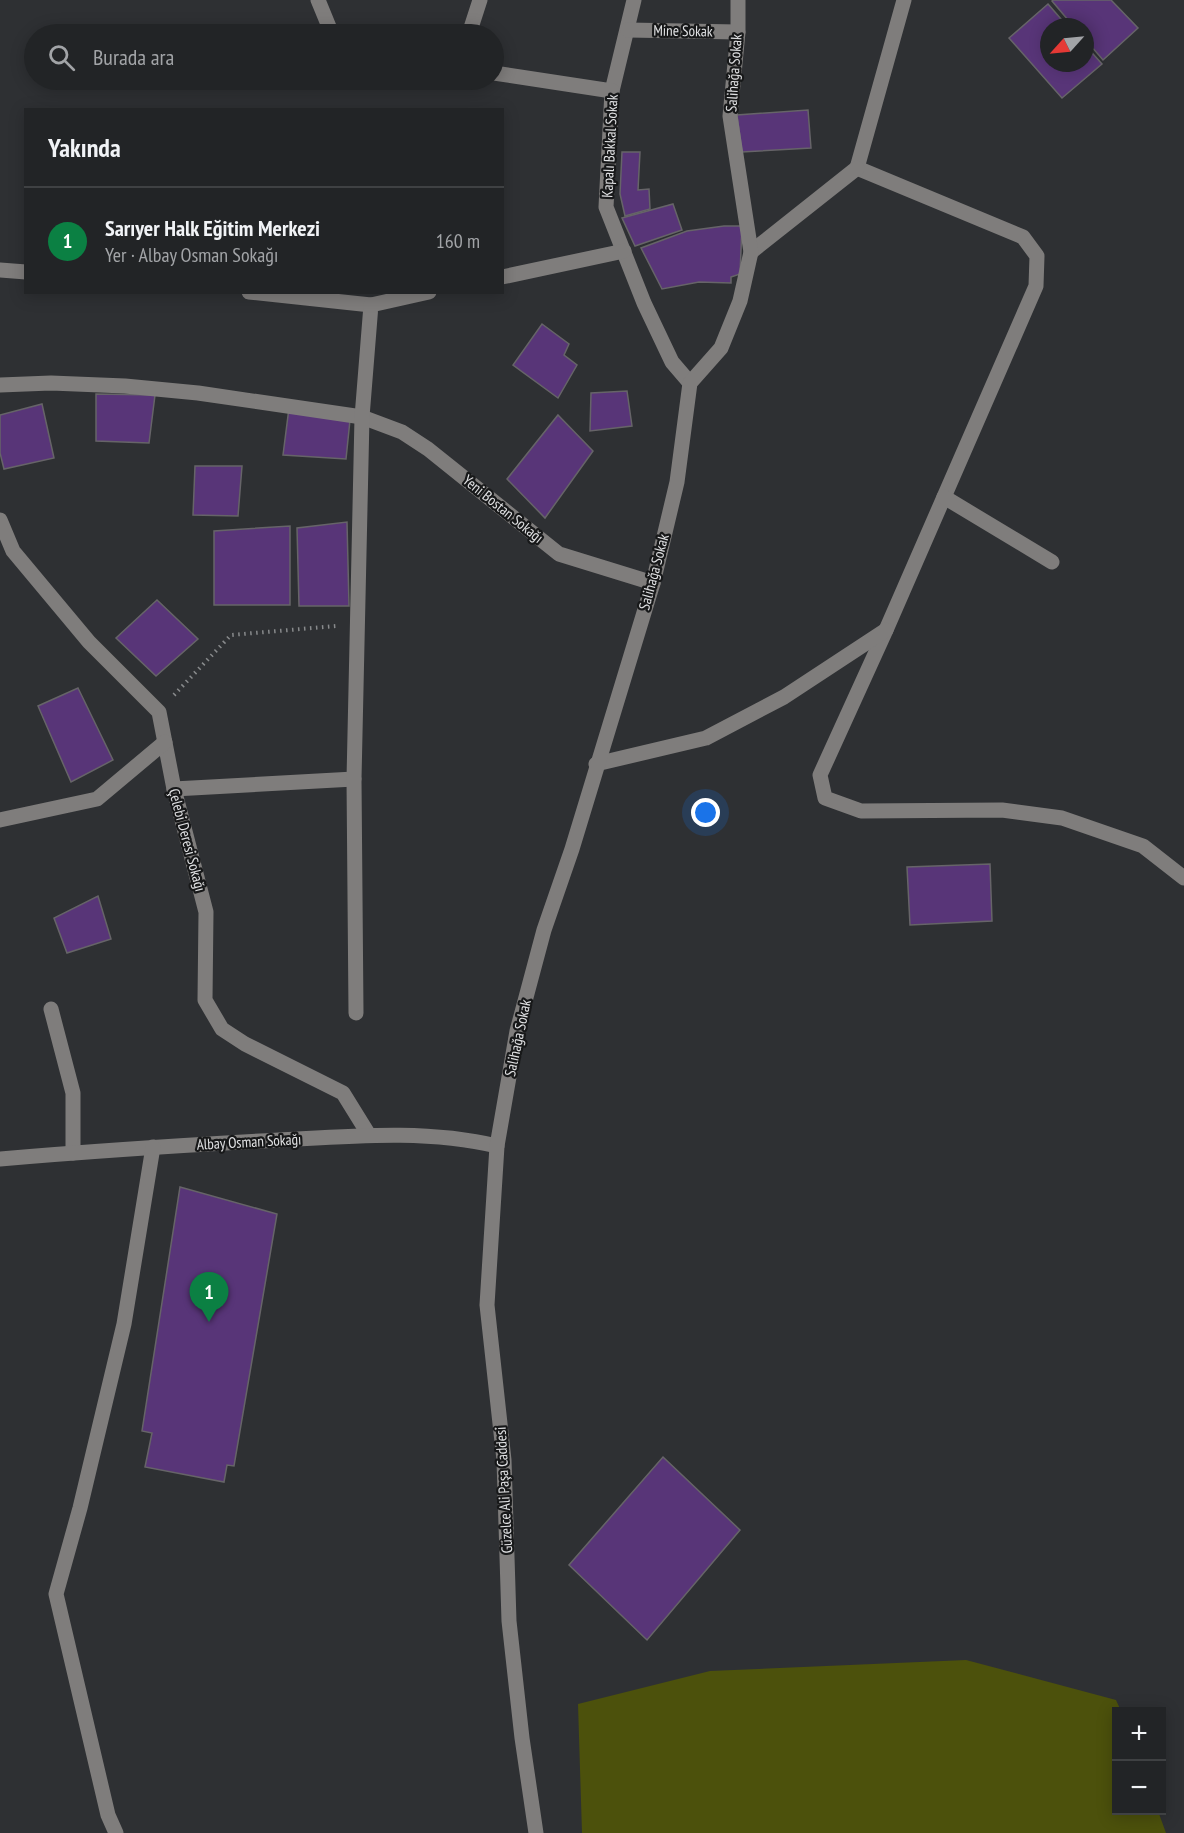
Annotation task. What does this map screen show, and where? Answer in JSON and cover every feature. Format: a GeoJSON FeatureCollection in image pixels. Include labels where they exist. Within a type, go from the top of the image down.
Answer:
{"type":"FeatureCollection","features":[{"type":"Feature","properties":{"kind":"street"},"geometry":{"type":"LineString","coordinates":[[318,0],[328,24]]}},
{"type":"Feature","properties":{"kind":"street"},"geometry":{"type":"LineString","coordinates":[[472,24],[480,0]]}},
{"type":"Feature","properties":{"kind":"street","name":"Kapalı Bakkal Sokak"},"geometry":{"type":"LineString","coordinates":[[634,0],[612,91],[606,207],[644,303],[672,362],[690,383]]}},
{"type":"Feature","properties":{"kind":"street","name":"Salihağa Sokak"},"geometry":{"type":"LineString","coordinates":[[497,1146],[517,1031],[544,930],[572,849],[652,583],[677,482],[690,383],[721,348],[741,301],[751,252],[730,116],[738,32],[738,0]]}},
{"type":"Feature","properties":{"kind":"street"},"geometry":{"type":"LineString","coordinates":[[751,252],[857,168],[904,0]]}},
{"type":"Feature","properties":{"kind":"street","name":"Mine Sokak"},"geometry":{"type":"LineString","coordinates":[[628,30],[738,32]]}},
{"type":"Feature","properties":{"kind":"street"},"geometry":{"type":"LineString","coordinates":[[504,75],[612,91]]}},
{"type":"Feature","properties":{"kind":"street"},"geometry":{"type":"LineString","coordinates":[[857,168],[1023,237],[1037,256],[1036,286],[820,775],[825,798],[861,811],[1002,810],[1062,818],[1143,846],[1184,878]]}},
{"type":"Feature","properties":{"kind":"street"},"geometry":{"type":"LineString","coordinates":[[504,277],[624,251]]}},
{"type":"Feature","properties":{"kind":"street"},"geometry":{"type":"LineString","coordinates":[[0,270],[24,272]]}},
{"type":"Feature","properties":{"kind":"street"},"geometry":{"type":"LineString","coordinates":[[268,294],[371,305],[420,294]]}},
{"type":"Feature","properties":{"kind":"street"},"geometry":{"type":"LineString","coordinates":[[356,1012],[354,779],[357,624],[362,417],[371,305]]}},
{"type":"Feature","properties":{"kind":"street","name":"Yeni Bostan Sokağı"},"geometry":{"type":"LineString","coordinates":[[0,385],[51,383],[124,386],[198,393],[362,417],[402,432],[428,449],[559,554],[652,583]]}},
{"type":"Feature","properties":{"kind":"street"},"geometry":{"type":"LineString","coordinates":[[944,497],[1052,562]]}},
{"type":"Feature","properties":{"kind":"street"},"geometry":{"type":"LineString","coordinates":[[0,520],[7,554],[89,642],[159,712]]}},
{"type":"Feature","properties":{"kind":"street"},"geometry":{"type":"LineString","coordinates":[[596,764],[706,738],[784,697],[886,630]]}},
{"type":"Feature","properties":{"kind":"street","name":"Çelebi Deresi Sokağı"},"geometry":{"type":"LineString","coordinates":[[159,712],[174,789],[206,912],[205,1000],[222,1029],[245,1044],[343,1093],[369,1135]]}},
{"type":"Feature","properties":{"kind":"street"},"geometry":{"type":"LineString","coordinates":[[0,820],[97,799],[165,742]]}},
{"type":"Feature","properties":{"kind":"street"},"geometry":{"type":"LineString","coordinates":[[174,789],[354,779]]}},
{"type":"Feature","properties":{"kind":"street"},"geometry":{"type":"LineString","coordinates":[[51,1009],[73,1093],[73,1153]]}},
{"type":"Feature","properties":{"kind":"street","name":"Albay Osman Sokağı"},"geometry":{"type":"LineString","coordinates":[[0,1159],[153,1147],[369,1135],[469,1139],[497,1146]]}},
{"type":"Feature","properties":{"kind":"street","name":"Güzelce Ali Paşa Caddesi"},"geometry":{"type":"LineString","coordinates":[[497,1146],[486,1305],[504,1460],[509,1621],[522,1738],[536,1833]]}},
{"type":"Feature","properties":{"kind":"street"},"geometry":{"type":"LineString","coordinates":[[116,1833],[108,1815],[56,1594],[80,1508],[124,1324],[153,1147]]}},
{"type":"Feature","properties":{"kind":"path"},"geometry":{"type":"LineString","coordinates":[[159,712],[231,635],[357,624]]}},
{"type":"Feature","properties":{"kind":"green space"},"geometry":{"type":"Polygon","coordinates":[[[966,1660],[1116,1700],[1119,1707],[1112,1707],[1112,1815],[1159,1815],[1166,1833],[582,1833],[578,1704],[710,1671],[966,1660]]]}},
{"type":"Feature","properties":{"kind":"building"},"geometry":{"type":"Polygon","coordinates":[[[1111,0],[1138,28],[1103,60],[1094,50],[1094,18],[1066,18],[1052,1],[1111,0]]]}},
{"type":"Feature","properties":{"kind":"building"},"geometry":{"type":"Polygon","coordinates":[[[1048,4],[1060,18],[1040,18],[1040,72],[1093,72],[1062,98],[1009,38],[1048,4]]]}},
{"type":"Feature","properties":{"kind":"building"},"geometry":{"type":"Polygon","coordinates":[[[1094,55],[1102,64],[1094,71],[1094,55]]]}},
{"type":"Feature","properties":{"kind":"building"},"geometry":{"type":"Polygon","coordinates":[[[808,110],[811,148],[742,152],[737,115],[808,110]]]}},
{"type":"Feature","properties":{"kind":"building"},"geometry":{"type":"Polygon","coordinates":[[[622,152],[640,152],[638,190],[649,189],[650,209],[625,216],[620,194],[622,152]]]}},
{"type":"Feature","properties":{"kind":"building"},"geometry":{"type":"Polygon","coordinates":[[[673,204],[682,230],[635,246],[622,218],[673,204]]]}},
{"type":"Feature","properties":{"kind":"building"},"geometry":{"type":"Polygon","coordinates":[[[742,226],[740,274],[731,277],[731,283],[699,282],[662,289],[641,248],[687,231],[742,226]]]}},
{"type":"Feature","properties":{"kind":"building"},"geometry":{"type":"Polygon","coordinates":[[[542,324],[569,344],[564,355],[577,365],[558,398],[513,365],[542,324]]]}},
{"type":"Feature","properties":{"kind":"building"},"geometry":{"type":"Polygon","coordinates":[[[627,391],[632,426],[590,431],[591,393],[627,391]]]}},
{"type":"Feature","properties":{"kind":"building"},"geometry":{"type":"Polygon","coordinates":[[[96,394],[155,395],[149,443],[96,441],[96,394]]]}},
{"type":"Feature","properties":{"kind":"building"},"geometry":{"type":"Polygon","coordinates":[[[42,404],[54,458],[4,469],[0,453],[0,415],[42,404]]]}},
{"type":"Feature","properties":{"kind":"building"},"geometry":{"type":"Polygon","coordinates":[[[289,408],[350,420],[346,459],[283,455],[289,408]]]}},
{"type":"Feature","properties":{"kind":"building"},"geometry":{"type":"Polygon","coordinates":[[[558,415],[593,451],[545,518],[507,479],[558,415]]]}},
{"type":"Feature","properties":{"kind":"building"},"geometry":{"type":"Polygon","coordinates":[[[195,466],[242,466],[238,516],[193,515],[195,466]]]}},
{"type":"Feature","properties":{"kind":"building"},"geometry":{"type":"Polygon","coordinates":[[[347,522],[349,606],[299,606],[297,528],[347,522]]]}},
{"type":"Feature","properties":{"kind":"building"},"geometry":{"type":"Polygon","coordinates":[[[290,526],[290,605],[214,605],[214,531],[290,526]]]}},
{"type":"Feature","properties":{"kind":"building"},"geometry":{"type":"Polygon","coordinates":[[[157,600],[198,639],[156,676],[116,638],[157,600]]]}},
{"type":"Feature","properties":{"kind":"building"},"geometry":{"type":"Polygon","coordinates":[[[78,688],[113,760],[71,782],[38,706],[78,688]]]}},
{"type":"Feature","properties":{"kind":"building"},"geometry":{"type":"Polygon","coordinates":[[[990,864],[992,921],[910,925],[907,867],[990,864]]]}},
{"type":"Feature","properties":{"kind":"building"},"geometry":{"type":"Polygon","coordinates":[[[98,896],[111,939],[67,953],[54,918],[98,896]]]}},
{"type":"Feature","properties":{"kind":"building"},"geometry":{"type":"Polygon","coordinates":[[[180,1187],[277,1214],[234,1466],[227,1465],[224,1482],[145,1467],[152,1433],[142,1431],[180,1187]]]}},
{"type":"Feature","properties":{"kind":"building"},"geometry":{"type":"Polygon","coordinates":[[[663,1457],[740,1530],[647,1640],[569,1565],[663,1457]]]}},
{"type":"Feature","properties":{"kind":"place","name":"Sarıyer Halk Eğitim Merkezi"},"geometry":{"type":"Point","coordinates":[209,1322]}}]}
